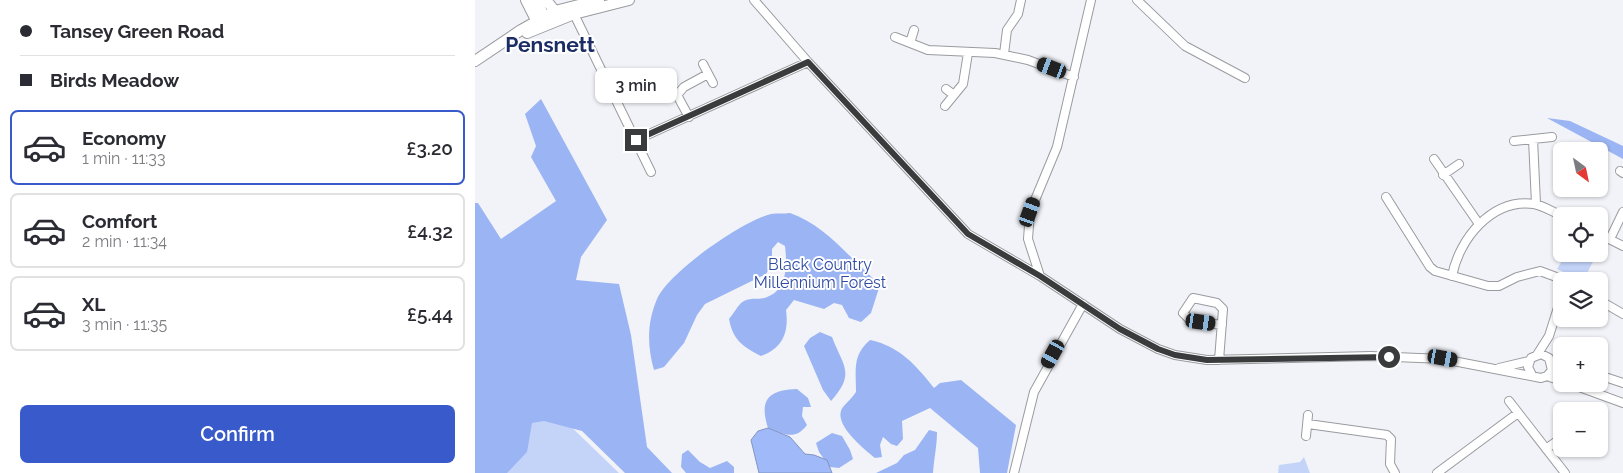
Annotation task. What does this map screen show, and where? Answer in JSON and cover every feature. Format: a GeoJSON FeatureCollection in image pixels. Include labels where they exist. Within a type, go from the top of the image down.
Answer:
{"type":"FeatureCollection","features":[{"type":"Feature","properties":{"kind":"main road"},"geometry":{"type":"LineString","coordinates":[[526,0],[541,22]]}},
{"type":"Feature","properties":{"kind":"main road"},"geometry":{"type":"LineString","coordinates":[[536,0],[541,22]]}},
{"type":"Feature","properties":{"kind":"main road"},"geometry":{"type":"LineString","coordinates":[[546,0],[555,11]]}},
{"type":"Feature","properties":{"kind":"main road"},"geometry":{"type":"LineString","coordinates":[[475,61],[541,22],[555,11],[599,0]]}},
{"type":"Feature","properties":{"kind":"main road"},"geometry":{"type":"LineString","coordinates":[[541,22],[629,0]]}},
{"type":"Feature","properties":{"kind":"street"},"geometry":{"type":"LineString","coordinates":[[754,0],[808,62],[968,234],[1040,276],[1120,329],[1158,349],[1175,355],[1207,360],[1380,356],[1443,358],[1541,378],[1547,376],[1553,378]]}},
{"type":"Feature","properties":{"kind":"street"},"geometry":{"type":"LineString","coordinates":[[1005,54],[1007,30],[1018,14],[1021,0]]}},
{"type":"Feature","properties":{"kind":"street"},"geometry":{"type":"LineString","coordinates":[[1040,276],[1028,240],[1030,212],[1057,147],[1091,0]]}},
{"type":"Feature","properties":{"kind":"street"},"geometry":{"type":"LineString","coordinates":[[1137,0],[1185,46],[1245,78]]}},
{"type":"Feature","properties":{"kind":"street"},"geometry":{"type":"LineString","coordinates":[[574,14],[651,172]]}},
{"type":"Feature","properties":{"kind":"street"},"geometry":{"type":"LineString","coordinates":[[909,43],[914,30]]}},
{"type":"Feature","properties":{"kind":"street"},"geometry":{"type":"LineString","coordinates":[[895,37],[928,50],[1005,54],[1028,60],[1074,77]]}},
{"type":"Feature","properties":{"kind":"street"},"geometry":{"type":"LineString","coordinates":[[945,106],[963,84],[967,53]]}},
{"type":"Feature","properties":{"kind":"street"},"geometry":{"type":"LineString","coordinates":[[636,140],[808,62]]}},
{"type":"Feature","properties":{"kind":"street"},"geometry":{"type":"LineString","coordinates":[[703,64],[713,83]]}},
{"type":"Feature","properties":{"kind":"street"},"geometry":{"type":"LineString","coordinates":[[689,117],[677,95],[684,87],[708,74]]}},
{"type":"Feature","properties":{"kind":"street"},"geometry":{"type":"LineString","coordinates":[[946,88],[954,95]]}},
{"type":"Feature","properties":{"kind":"street"},"geometry":{"type":"LineString","coordinates":[[1514,141],[1552,137]]}},
{"type":"Feature","properties":{"kind":"street"},"geometry":{"type":"LineString","coordinates":[[1533,139],[1536,204]]}},
{"type":"Feature","properties":{"kind":"street"},"geometry":{"type":"LineString","coordinates":[[1434,159],[1443,175],[1479,224]]}},
{"type":"Feature","properties":{"kind":"street"},"geometry":{"type":"LineString","coordinates":[[1443,175],[1459,164]]}},
{"type":"Feature","properties":{"kind":"street"},"geometry":{"type":"LineString","coordinates":[[1386,196],[1430,267],[1488,286],[1499,286],[1517,277],[1540,271],[1553,276]]}},
{"type":"Feature","properties":{"kind":"street"},"geometry":{"type":"LineString","coordinates":[[1453,276],[1458,252],[1479,224],[1501,210],[1523,204],[1536,204],[1553,212]]}},
{"type":"Feature","properties":{"kind":"street"},"geometry":{"type":"LineString","coordinates":[[1623,212],[1610,239],[1623,246]]}},
{"type":"Feature","properties":{"kind":"street"},"geometry":{"type":"LineString","coordinates":[[1219,360],[1222,325],[1223,309],[1217,303],[1193,298],[1183,313],[1191,321],[1222,325]]}},
{"type":"Feature","properties":{"kind":"street"},"geometry":{"type":"LineString","coordinates":[[1014,473],[1034,392],[1083,304]]}},
{"type":"Feature","properties":{"kind":"street"},"geometry":{"type":"LineString","coordinates":[[1608,307],[1623,314]]}},
{"type":"Feature","properties":{"kind":"street"},"geometry":{"type":"LineString","coordinates":[[1497,368],[1529,361],[1537,355],[1549,336],[1553,323]]}},
{"type":"Feature","properties":{"kind":"street"},"geometry":{"type":"LineString","coordinates":[[1547,376],[1552,367],[1549,358],[1549,336]]}},
{"type":"Feature","properties":{"kind":"street"},"geometry":{"type":"LineString","coordinates":[[1537,355],[1549,358]]}},
{"type":"Feature","properties":{"kind":"street"},"geometry":{"type":"LineString","coordinates":[[1529,361],[1528,367],[1532,375]]}},
{"type":"Feature","properties":{"kind":"street"},"geometry":{"type":"LineString","coordinates":[[1608,378],[1623,383]]}},
{"type":"Feature","properties":{"kind":"street"},"geometry":{"type":"LineString","coordinates":[[1593,392],[1623,403]]}},
{"type":"Feature","properties":{"kind":"street"},"geometry":{"type":"LineString","coordinates":[[1509,401],[1565,473]]}},
{"type":"Feature","properties":{"kind":"street"},"geometry":{"type":"LineString","coordinates":[[1443,471],[1518,413]]}},
{"type":"Feature","properties":{"kind":"street"},"geometry":{"type":"LineString","coordinates":[[1306,436],[1308,414]]}},
{"type":"Feature","properties":{"kind":"street"},"geometry":{"type":"LineString","coordinates":[[1308,424],[1387,435],[1391,439],[1393,470],[1384,473]]}},
{"type":"Feature","properties":{"kind":"street"},"geometry":{"type":"LineString","coordinates":[[1547,449],[1553,444]]}},
{"type":"Feature","properties":{"kind":"shaded area"},"geometry":{"type":"Polygon","coordinates":[[[1561,262],[1593,262],[1588,272],[1564,272],[1557,269],[1561,262]]]}},
{"type":"Feature","properties":{"kind":"shaded area"},"geometry":{"type":"Polygon","coordinates":[[[475,334],[619,473],[475,473],[475,334]]]}},
{"type":"Feature","properties":{"kind":"shaded area"},"geometry":{"type":"Polygon","coordinates":[[[768,428],[790,437],[805,454],[827,460],[832,473],[759,473],[751,440],[758,431],[768,428]]]}},
{"type":"Feature","properties":{"kind":"shaded area"},"geometry":{"type":"Polygon","coordinates":[[[1304,457],[1310,473],[1278,473],[1279,465],[1300,462],[1304,457]]]}},
{"type":"Feature","properties":{"kind":"green space"},"geometry":{"type":"Polygon","coordinates":[[[541,99],[607,220],[581,257],[576,280],[619,284],[631,335],[647,447],[672,473],[625,473],[582,431],[544,421],[532,423],[527,452],[507,473],[475,473],[475,203],[478,203],[501,239],[556,201],[531,157],[536,146],[525,114],[541,99]]]}},
{"type":"Feature","properties":{"kind":"green space"},"geometry":{"type":"Polygon","coordinates":[[[1547,118],[1570,121],[1623,146],[1623,159],[1608,151],[1608,142],[1591,142],[1547,118]]]}},
{"type":"Feature","properties":{"kind":"green space","name":"Black Country Millennium Forest"},"geometry":{"type":"Polygon","coordinates":[[[790,213],[804,219],[828,235],[882,286],[879,288],[871,313],[861,322],[849,318],[842,305],[834,303],[824,309],[794,300],[786,310],[785,332],[775,349],[761,356],[739,342],[733,332],[729,319],[744,301],[764,298],[774,293],[779,288],[785,275],[785,246],[778,242],[772,249],[772,264],[766,274],[705,304],[697,315],[684,343],[664,367],[654,370],[649,343],[651,316],[657,299],[664,288],[691,262],[743,226],[771,214],[790,213]]]}},
{"type":"Feature","properties":{"kind":"green space","name":"Black Country Millennium Forest"},"geometry":{"type":"Polygon","coordinates":[[[820,332],[832,337],[845,369],[843,383],[831,401],[823,390],[804,346],[810,338],[820,332]]]}},
{"type":"Feature","properties":{"kind":"green space"},"geometry":{"type":"Polygon","coordinates":[[[870,340],[890,347],[906,358],[934,388],[940,383],[961,380],[1016,425],[1007,473],[980,473],[978,448],[930,408],[902,421],[903,439],[897,446],[891,444],[883,437],[880,445],[882,457],[875,458],[857,442],[845,428],[840,413],[856,392],[856,364],[860,352],[870,340]]]}},
{"type":"Feature","properties":{"kind":"green space"},"geometry":{"type":"Polygon","coordinates":[[[797,389],[808,398],[811,407],[803,407],[802,416],[807,425],[803,430],[794,435],[784,434],[768,428],[765,410],[768,398],[779,392],[797,389]]]}},
{"type":"Feature","properties":{"kind":"green space"},"geometry":{"type":"Polygon","coordinates":[[[929,430],[937,432],[933,473],[876,473],[897,463],[904,455],[915,450],[929,430]]]}},
{"type":"Feature","properties":{"kind":"green space"},"geometry":{"type":"Polygon","coordinates":[[[832,433],[842,436],[853,459],[839,468],[830,467],[819,452],[816,443],[832,433]]]}},
{"type":"Feature","properties":{"kind":"green space"},"geometry":{"type":"Polygon","coordinates":[[[688,450],[700,462],[710,468],[727,461],[734,467],[734,473],[686,473],[681,467],[682,454],[688,450]]]}},
{"type":"Feature","properties":{"kind":"district","name":"Pensnett"},"geometry":{"type":"Point","coordinates":[550,44]}},
{"type":"Feature","properties":{"kind":"route"},"geometry":{"type":"LineString","coordinates":[[636,140],[808,62],[968,234],[1040,276],[1120,329],[1158,349],[1175,355],[1207,360],[1389,357]]}}]}
